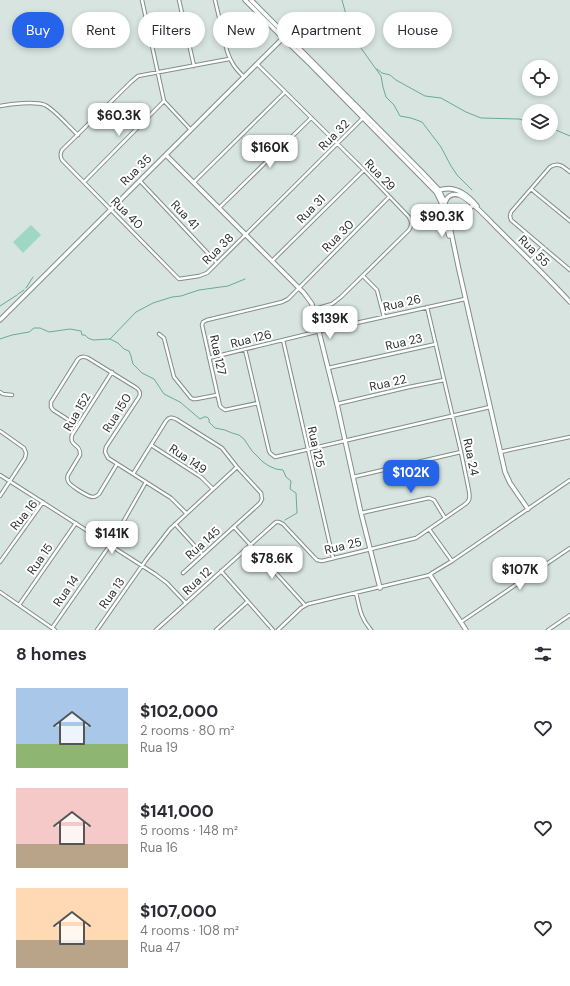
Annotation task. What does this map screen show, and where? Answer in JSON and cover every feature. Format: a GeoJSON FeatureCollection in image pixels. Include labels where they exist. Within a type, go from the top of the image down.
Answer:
{"type":"FeatureCollection","features":[{"type":"Feature","properties":{"kind":"street"},"geometry":{"type":"LineString","coordinates":[[142,0],[164,102],[191,130]]}},
{"type":"Feature","properties":{"kind":"street"},"geometry":{"type":"LineString","coordinates":[[179,0],[194,66]]}},
{"type":"Feature","properties":{"kind":"street"},"geometry":{"type":"LineString","coordinates":[[215,0],[229,59],[244,77]]}},
{"type":"Feature","properties":{"kind":"street"},"geometry":{"type":"LineString","coordinates":[[245,0],[277,32]]}},
{"type":"Feature","properties":{"kind":"street"},"geometry":{"type":"LineString","coordinates":[[251,0],[277,26]]}},
{"type":"Feature","properties":{"kind":"street","name":"Rua 35"},"geometry":{"type":"LineString","coordinates":[[1,319],[277,44]]}},
{"type":"Feature","properties":{"kind":"street"},"geometry":{"type":"LineString","coordinates":[[293,48],[365,116]]}},
{"type":"Feature","properties":{"kind":"street"},"geometry":{"type":"LineString","coordinates":[[299,48],[438,191],[445,203],[446,218]]}},
{"type":"Feature","properties":{"kind":"street"},"geometry":{"type":"LineString","coordinates":[[0,106],[43,104],[54,112],[78,135],[135,79],[140,76],[229,59]]}},
{"type":"Feature","properties":{"kind":"street","name":"Rua 29"},"geometry":{"type":"LineString","coordinates":[[257,64],[364,170],[409,217],[411,221],[409,230],[336,302],[314,310]]}},
{"type":"Feature","properties":{"kind":"street"},"geometry":{"type":"LineString","coordinates":[[194,182],[285,92]]}},
{"type":"Feature","properties":{"kind":"street"},"geometry":{"type":"LineString","coordinates":[[84,182],[164,102]]}},
{"type":"Feature","properties":{"kind":"street","name":"Rua 32"},"geometry":{"type":"LineString","coordinates":[[246,235],[365,116]]}},
{"type":"Feature","properties":{"kind":"street"},"geometry":{"type":"LineString","coordinates":[[219,208],[311,118]]}},
{"type":"Feature","properties":{"kind":"street","name":"Rua 40"},"geometry":{"type":"LineString","coordinates":[[78,135],[62,150],[60,156],[62,160],[179,279]]}},
{"type":"Feature","properties":{"kind":"street"},"geometry":{"type":"LineString","coordinates":[[166,155],[310,300],[320,331],[361,513],[380,588]]}},
{"type":"Feature","properties":{"kind":"street"},"geometry":{"type":"LineString","coordinates":[[570,172],[564,166],[554,164],[511,212],[510,216],[511,220],[570,270]]}},
{"type":"Feature","properties":{"kind":"street","name":"Rua 31"},"geometry":{"type":"LineString","coordinates":[[272,261],[364,170]]}},
{"type":"Feature","properties":{"kind":"street","name":"Rua 41"},"geometry":{"type":"LineString","coordinates":[[140,180],[217,262]]}},
{"type":"Feature","properties":{"kind":"street"},"geometry":{"type":"LineString","coordinates":[[438,191],[446,189],[460,191],[467,196],[473,204]]}},
{"type":"Feature","properties":{"kind":"street"},"geometry":{"type":"LineString","coordinates":[[531,189],[570,221]]}},
{"type":"Feature","properties":{"kind":"street"},"geometry":{"type":"LineString","coordinates":[[438,191],[455,254],[505,472],[510,483],[528,509]]}},
{"type":"Feature","properties":{"kind":"street"},"geometry":{"type":"LineString","coordinates":[[445,203],[447,198],[455,194],[460,195],[473,204]]}},
{"type":"Feature","properties":{"kind":"street","name":"Rua 30"},"geometry":{"type":"LineString","coordinates":[[299,288],[389,197]]}},
{"type":"Feature","properties":{"kind":"street"},"geometry":{"type":"LineString","coordinates":[[446,218],[467,211],[473,204]]}},
{"type":"Feature","properties":{"kind":"street","name":"Rua 55"},"geometry":{"type":"LineString","coordinates":[[473,204],[570,302]]}},
{"type":"Feature","properties":{"kind":"street","name":"Rua 38"},"geometry":{"type":"LineString","coordinates":[[179,279],[207,273],[246,235]]}},
{"type":"Feature","properties":{"kind":"street"},"geometry":{"type":"LineString","coordinates":[[530,261],[543,247]]}},
{"type":"Feature","properties":{"kind":"street"},"geometry":{"type":"LineString","coordinates":[[364,276],[377,290],[384,317]]}},
{"type":"Feature","properties":{"kind":"street","name":"Rua 127"},"geometry":{"type":"LineString","coordinates":[[258,403],[225,410],[220,406],[202,325],[204,321],[285,301],[290,298],[299,288]]}},
{"type":"Feature","properties":{"kind":"street","name":"Rua 26"},"geometry":{"type":"LineString","coordinates":[[320,331],[465,299]]}},
{"type":"Feature","properties":{"kind":"street","name":"Rua 24"},"geometry":{"type":"LineString","coordinates":[[370,550],[412,540],[464,505],[469,500],[470,496],[427,307]]}},
{"type":"Feature","properties":{"kind":"street","name":"Rua 126"},"geometry":{"type":"LineString","coordinates":[[209,358],[320,331]]}},
{"type":"Feature","properties":{"kind":"street"},"geometry":{"type":"LineString","coordinates":[[159,334],[164,338],[174,377],[191,398],[196,399],[217,395]]}},
{"type":"Feature","properties":{"kind":"street","name":"Rua 125"},"geometry":{"type":"LineString","coordinates":[[283,340],[333,558]]}},
{"type":"Feature","properties":{"kind":"street","name":"Rua 23"},"geometry":{"type":"LineString","coordinates":[[328,368],[436,344]]}},
{"type":"Feature","properties":{"kind":"street"},"geometry":{"type":"LineString","coordinates":[[245,349],[269,450],[272,456],[277,457],[490,408]]}},
{"type":"Feature","properties":{"kind":"street","name":"Rua 150"},"geometry":{"type":"LineString","coordinates":[[78,426],[53,410],[51,404],[74,365],[79,358],[84,356],[137,388],[140,394],[139,398],[104,452],[117,464],[171,498],[186,513]]}},
{"type":"Feature","properties":{"kind":"street","name":"Rua 152"},"geometry":{"type":"LineString","coordinates":[[112,372],[72,435],[71,438],[74,444],[79,448],[80,455],[68,475],[67,480],[69,484],[88,496],[96,496],[117,464]]}},
{"type":"Feature","properties":{"kind":"street","name":"Rua 22"},"geometry":{"type":"LineString","coordinates":[[337,404],[444,380]]}},
{"type":"Feature","properties":{"kind":"street"},"geometry":{"type":"LineString","coordinates":[[0,392],[3,394],[12,395]]}},
{"type":"Feature","properties":{"kind":"street"},"geometry":{"type":"LineString","coordinates":[[133,474],[169,418],[173,418],[222,448],[237,467]]}},
{"type":"Feature","properties":{"kind":"street"},"geometry":{"type":"LineString","coordinates":[[0,431],[24,448],[26,453],[25,458],[0,496]]}},
{"type":"Feature","properties":{"kind":"street"},"geometry":{"type":"LineString","coordinates":[[500,452],[570,437]]}},
{"type":"Feature","properties":{"kind":"street","name":"Rua 149"},"geometry":{"type":"LineString","coordinates":[[151,445],[201,477],[213,489]]}},
{"type":"Feature","properties":{"kind":"street"},"geometry":{"type":"LineString","coordinates":[[353,477],[461,452]]}},
{"type":"Feature","properties":{"kind":"street","name":"Rua 13"},"geometry":{"type":"LineString","coordinates":[[97,630],[170,529],[237,467]]}},
{"type":"Feature","properties":{"kind":"street","name":"Rua 145"},"geometry":{"type":"LineString","coordinates":[[183,573],[234,527],[262,499],[261,492],[237,467]]}},
{"type":"Feature","properties":{"kind":"street"},"geometry":{"type":"LineString","coordinates":[[0,475],[43,502]]}},
{"type":"Feature","properties":{"kind":"street"},"geometry":{"type":"LineString","coordinates":[[278,630],[305,605],[430,575],[570,480]]}},
{"type":"Feature","properties":{"kind":"street","name":"Rua 14"},"geometry":{"type":"LineString","coordinates":[[52,628],[110,545],[146,482]]}},
{"type":"Feature","properties":{"kind":"street"},"geometry":{"type":"LineString","coordinates":[[361,513],[429,498],[434,500],[445,518]]}},
{"type":"Feature","properties":{"kind":"street","name":"Rua 16"},"geometry":{"type":"LineString","coordinates":[[0,562],[43,502],[168,583],[186,603]]}},
{"type":"Feature","properties":{"kind":"street","name":"Rua 25"},"geometry":{"type":"LineString","coordinates":[[250,544],[274,523],[279,522],[283,524],[317,560],[322,561],[370,550]]}},
{"type":"Feature","properties":{"kind":"street","name":"Rua 15"},"geometry":{"type":"LineString","coordinates":[[19,605],[76,523]]}},
{"type":"Feature","properties":{"kind":"street"},"geometry":{"type":"LineString","coordinates":[[175,524],[203,555]]}},
{"type":"Feature","properties":{"kind":"street","name":"Rua 145"},"geometry":{"type":"LineString","coordinates":[[234,527],[305,605]]}},
{"type":"Feature","properties":{"kind":"street"},"geometry":{"type":"LineString","coordinates":[[429,529],[452,561]]}},
{"type":"Feature","properties":{"kind":"street","name":"Rua 12"},"geometry":{"type":"LineString","coordinates":[[156,630],[250,544]]}},
{"type":"Feature","properties":{"kind":"street"},"geometry":{"type":"LineString","coordinates":[[461,622],[570,548]]}},
{"type":"Feature","properties":{"kind":"street"},"geometry":{"type":"LineString","coordinates":[[221,571],[247,602],[274,630]]}},
{"type":"Feature","properties":{"kind":"street"},"geometry":{"type":"LineString","coordinates":[[430,575],[466,630]]}},
{"type":"Feature","properties":{"kind":"street"},"geometry":{"type":"LineString","coordinates":[[0,592],[55,630]]}},
{"type":"Feature","properties":{"kind":"street"},"geometry":{"type":"LineString","coordinates":[[356,593],[362,617],[371,630]]}},
{"type":"Feature","properties":{"kind":"street"},"geometry":{"type":"LineString","coordinates":[[216,630],[247,602]]}},
{"type":"Feature","properties":{"kind":"street"},"geometry":{"type":"LineString","coordinates":[[548,630],[570,615]]}},
{"type":"Feature","properties":{"kind":"green space"},"geometry":{"type":"Polygon","coordinates":[[[31,225],[41,235],[23,253],[13,242],[31,225]]]}},
{"type":"Feature","properties":{"kind":"waterway"},"geometry":{"type":"LineString","coordinates":[[342,0],[353,37],[381,76],[386,97],[394,105],[400,116],[422,122],[441,147],[457,175],[472,190]]}},
{"type":"Feature","properties":{"kind":"waterway"},"geometry":{"type":"LineString","coordinates":[[377,69],[425,96],[441,98],[466,112],[481,118],[522,120]]}},
{"type":"Feature","properties":{"kind":"waterway"},"geometry":{"type":"LineString","coordinates":[[558,131],[570,136]]}},
{"type":"Feature","properties":{"kind":"waterway"},"geometry":{"type":"LineString","coordinates":[[26,288],[33,277]]}},
{"type":"Feature","properties":{"kind":"waterway"},"geometry":{"type":"LineString","coordinates":[[110,339],[136,312],[153,303],[199,290],[228,286],[245,279]]}},
{"type":"Feature","properties":{"kind":"waterway"},"geometry":{"type":"LineString","coordinates":[[18,294],[24,290]]}},
{"type":"Feature","properties":{"kind":"waterway"},"geometry":{"type":"LineString","coordinates":[[0,306],[17,295]]}},
{"type":"Feature","properties":{"kind":"waterway"},"geometry":{"type":"LineString","coordinates":[[0,339],[29,332],[34,328],[40,328],[49,332],[70,329],[81,331],[82,335],[85,335],[93,340],[110,339],[118,343],[124,349],[129,351],[133,364],[142,373],[154,379],[164,394],[180,402],[200,419],[207,417],[209,422],[215,428],[239,435],[263,462],[276,469],[283,470],[286,477],[291,481],[290,489],[296,493],[297,513],[285,520]]}}]}
